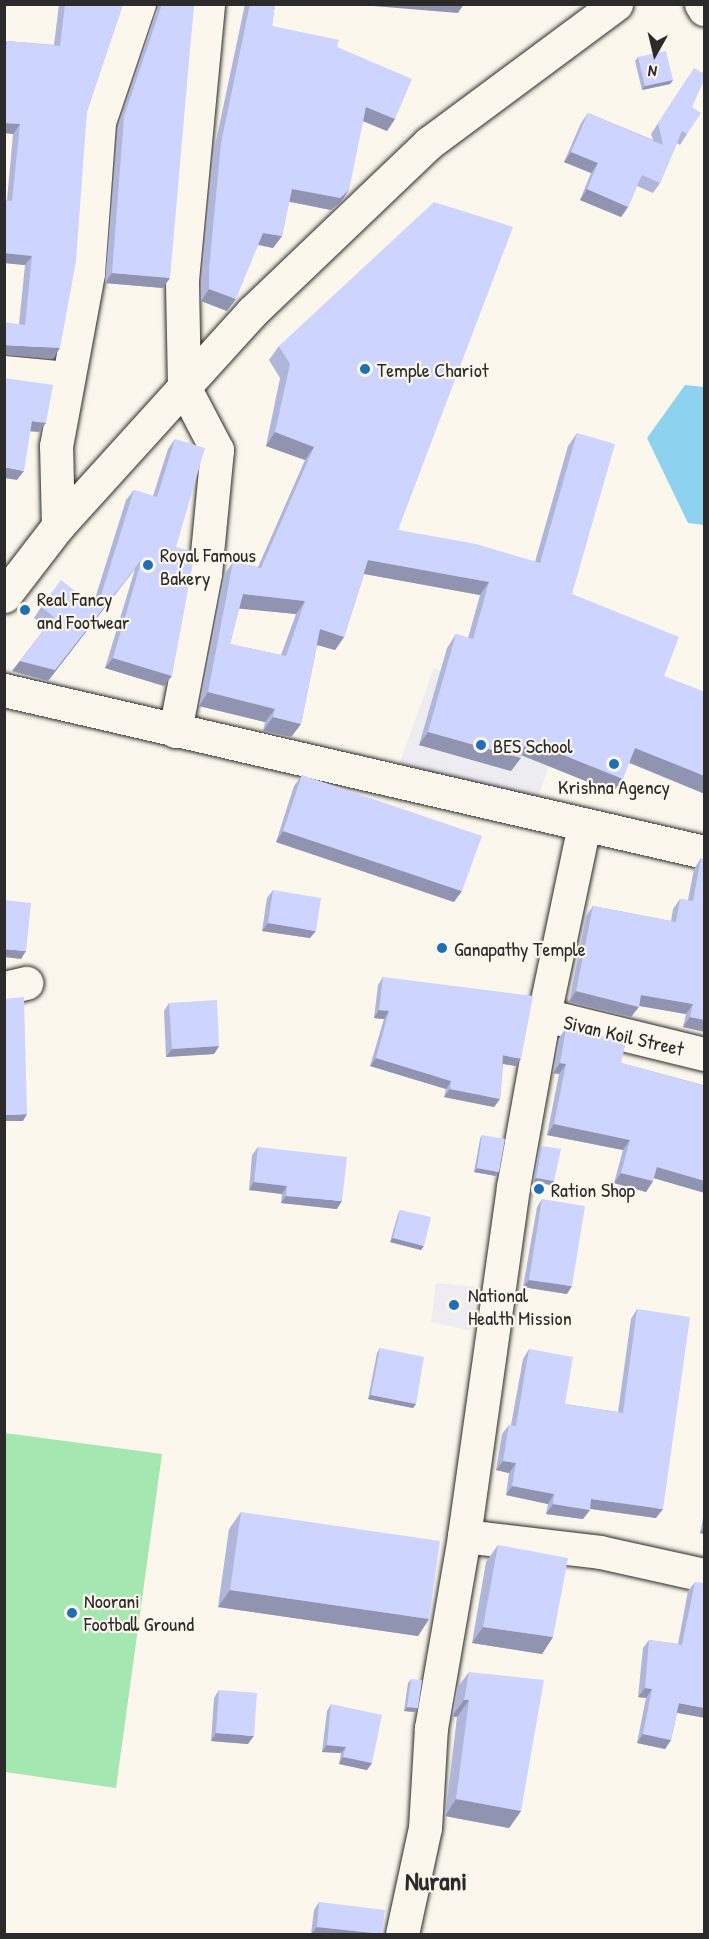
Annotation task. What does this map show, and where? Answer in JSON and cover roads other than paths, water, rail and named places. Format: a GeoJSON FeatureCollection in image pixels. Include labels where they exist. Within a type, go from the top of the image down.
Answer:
{"type":"FeatureCollection","features":[{"type":"Feature","properties":{"kind":"street"},"geometry":{"type":"LineString","coordinates":[[58,526],[56,446],[88,273],[99,122],[139,4]]}},
{"type":"Feature","properties":{"kind":"street"},"geometry":{"type":"LineString","coordinates":[[175,731],[205,574],[217,450],[184,387],[182,280],[208,4]]}},
{"type":"Feature","properties":{"kind":"street"},"geometry":{"type":"LineString","coordinates":[[4,596],[58,526],[252,312],[429,143],[616,4]]}},
{"type":"Feature","properties":{"kind":"street"},"geometry":{"type":"LineString","coordinates":[[701,4],[705,9]]}},
{"type":"Feature","properties":{"kind":"street"},"geometry":{"type":"LineString","coordinates":[[4,372],[67,378]]}},
{"type":"Feature","properties":{"kind":"street"},"geometry":{"type":"LineString","coordinates":[[4,690],[705,852]]}},
{"type":"Feature","properties":{"kind":"street"},"geometry":{"type":"LineString","coordinates":[[402,1935],[425,1828],[431,1728],[464,1536],[512,1198],[544,1015],[584,825]]}},
{"type":"Feature","properties":{"kind":"street","name":"Sivan Koil Street"},"geometry":{"type":"LineString","coordinates":[[544,1015],[705,1054]]}},
{"type":"Feature","properties":{"kind":"street"},"geometry":{"type":"LineString","coordinates":[[464,1536],[600,1552],[705,1575]]}},
{"type":"Feature","properties":{"kind":"water"},"geometry":{"type":"Polygon","coordinates":[[[685,385],[704,387],[704,525],[688,523],[647,438],[685,385]]]}},
{"type":"Feature","properties":{"kind":"place","name":"Temple Chariot"},"geometry":{"type":"Point","coordinates":[365,369]}},
{"type":"Feature","properties":{"kind":"place","name":"Royal Famous Bakery"},"geometry":{"type":"Point","coordinates":[148,565]}},
{"type":"Feature","properties":{"kind":"place","name":"Real Fancy and Footwear"},"geometry":{"type":"Point","coordinates":[25,610]}},
{"type":"Feature","properties":{"kind":"place","name":"BES School"},"geometry":{"type":"Point","coordinates":[481,745]}},
{"type":"Feature","properties":{"kind":"place","name":"Krishna Agency"},"geometry":{"type":"Point","coordinates":[614,764]}},
{"type":"Feature","properties":{"kind":"place","name":"Ganapathy Temple"},"geometry":{"type":"Point","coordinates":[442,948]}},
{"type":"Feature","properties":{"kind":"place","name":"Ration Shop"},"geometry":{"type":"Point","coordinates":[539,1189]}},
{"type":"Feature","properties":{"kind":"place","name":"National Health Mission"},"geometry":{"type":"Point","coordinates":[454,1305]}},
{"type":"Feature","properties":{"kind":"place","name":"Noorani Football Ground"},"geometry":{"type":"Point","coordinates":[72,1613]}},
{"type":"Feature","properties":{"kind":"district","name":"Nurani"},"geometry":{"type":"Point","coordinates":[436,1881]}}]}
